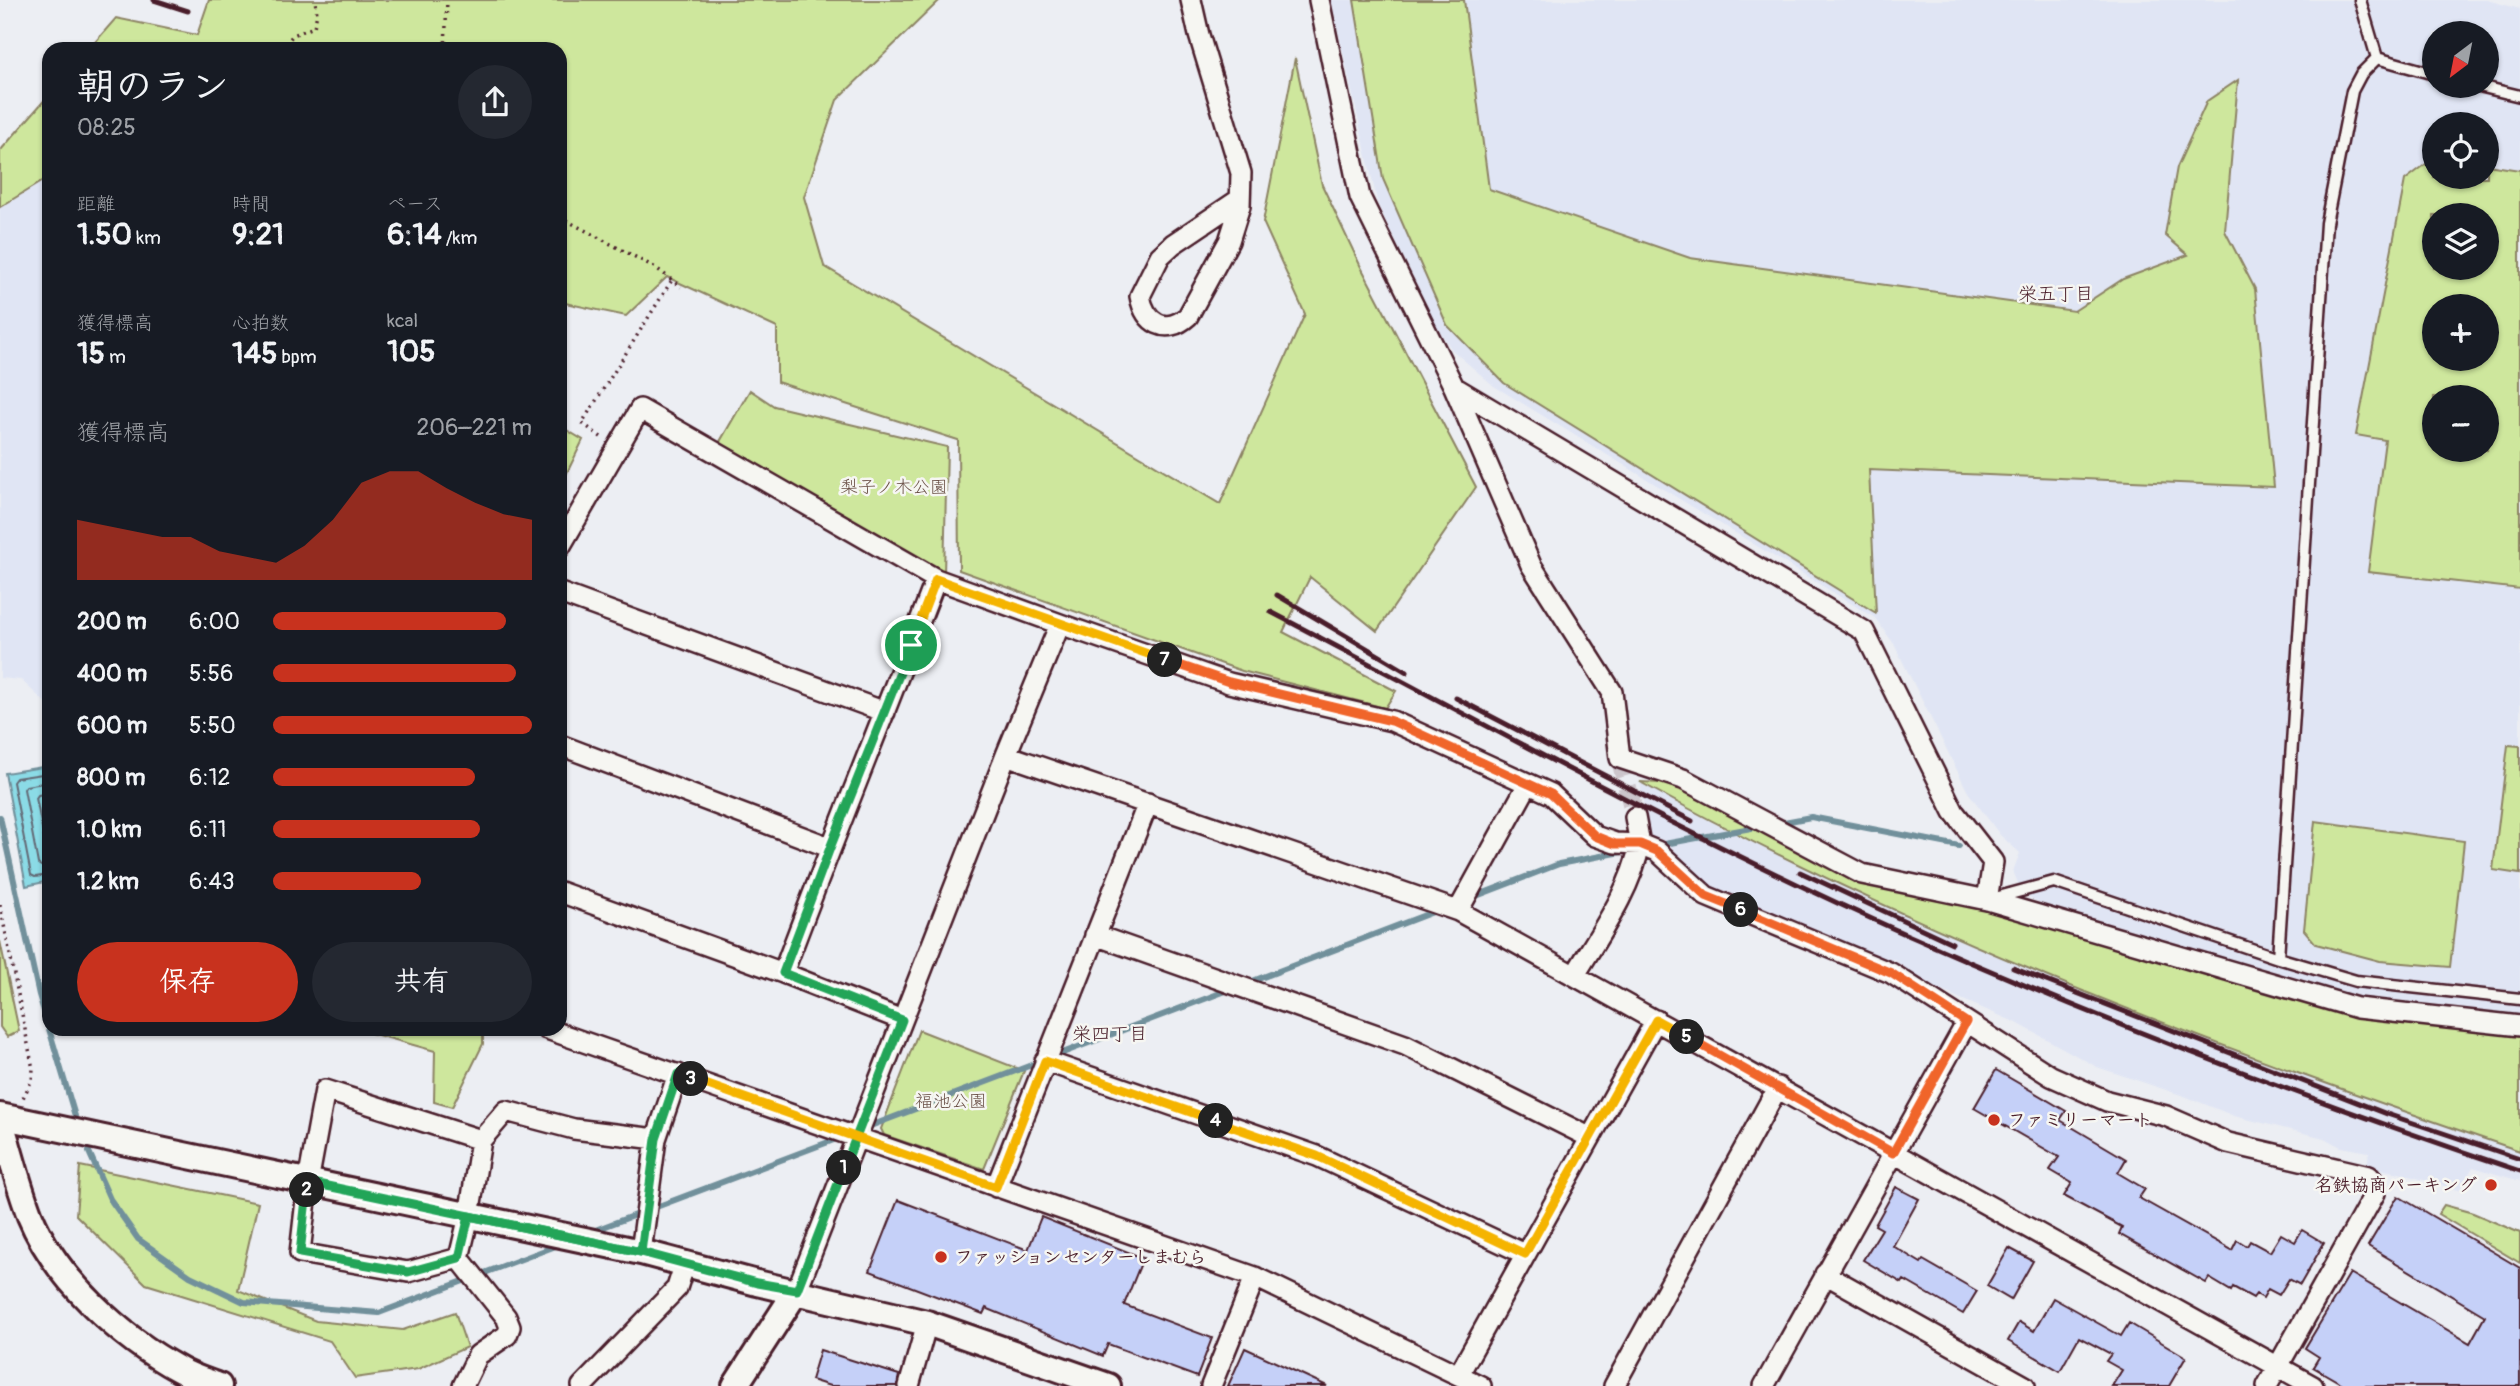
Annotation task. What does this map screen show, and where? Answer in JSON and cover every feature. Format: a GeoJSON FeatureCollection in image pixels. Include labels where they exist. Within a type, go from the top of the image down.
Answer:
{"type":"FeatureCollection","features":[{"type":"Feature","properties":{"kind":"street"},"geometry":{"type":"LineString","coordinates":[[1191,0],[1241,173],[1240,200],[1229,242],[1188,316],[1181,323],[1169,326],[1156,324],[1146,316],[1140,296],[1160,256],[1173,244],[1240,200]]}},
{"type":"Feature","properties":{"kind":"street"},"geometry":{"type":"LineString","coordinates":[[1319,0],[1360,197],[1454,387],[1531,565],[1612,692],[1620,758],[1683,779],[1862,874],[1987,900],[2357,1008],[2520,1026]]}},
{"type":"Feature","properties":{"kind":"street"},"geometry":{"type":"LineString","coordinates":[[1454,387],[1864,631],[1954,812],[1993,862],[1987,900]]}},
{"type":"Feature","properties":{"kind":"street"},"geometry":{"type":"LineString","coordinates":[[567,535],[640,409],[936,579],[1229,682],[1392,721],[1551,794],[1595,836],[1615,844],[1640,844],[1657,851],[1706,896],[1891,973],[2051,1076],[2107,1101],[2166,1116],[2228,1143],[2369,1176],[2373,1179],[2375,1193],[2267,1386]]}},
{"type":"Feature","properties":{"kind":"street"},"geometry":{"type":"LineString","coordinates":[[783,973],[936,579]]}},
{"type":"Feature","properties":{"kind":"street"},"geometry":{"type":"LineString","coordinates":[[567,596],[885,712]]}},
{"type":"Feature","properties":{"kind":"street"},"geometry":{"type":"LineString","coordinates":[[735,1386],[797,1290],[1006,755],[1060,624]]}},
{"type":"Feature","properties":{"kind":"street"},"geometry":{"type":"LineString","coordinates":[[567,748],[830,848]]}},
{"type":"Feature","properties":{"kind":"street"},"geometry":{"type":"LineString","coordinates":[[1006,755],[1458,911],[2313,1386]]}},
{"type":"Feature","properties":{"kind":"street"},"geometry":{"type":"LineString","coordinates":[[1458,911],[1528,784]]}},
{"type":"Feature","properties":{"kind":"street"},"geometry":{"type":"LineString","coordinates":[[996,1187],[1148,803]]}},
{"type":"Feature","properties":{"kind":"street"},"geometry":{"type":"LineString","coordinates":[[1575,975],[1627,887],[1635,866],[1640,844],[1635,817]]}},
{"type":"Feature","properties":{"kind":"street"},"geometry":{"type":"LineString","coordinates":[[567,895],[783,973],[902,1020]]}},
{"type":"Feature","properties":{"kind":"street"},"geometry":{"type":"LineString","coordinates":[[1095,935],[1405,1045],[1589,1137]]}},
{"type":"Feature","properties":{"kind":"street"},"geometry":{"type":"LineString","coordinates":[[1459,1374],[1656,1020]]}},
{"type":"Feature","properties":{"kind":"street"},"geometry":{"type":"LineString","coordinates":[[1764,1386],[1966,1022]]}},
{"type":"Feature","properties":{"kind":"street"},"geometry":{"type":"LineString","coordinates":[[567,1036],[1255,1277],[1481,1386]]}},
{"type":"Feature","properties":{"kind":"street"},"geometry":{"type":"LineString","coordinates":[[1045,1061],[1317,1156],[1525,1254]]}},
{"type":"Feature","properties":{"kind":"street"},"geometry":{"type":"LineString","coordinates":[[641,1252],[656,1139],[678,1074]]}},
{"type":"Feature","properties":{"kind":"street"},"geometry":{"type":"LineString","coordinates":[[1614,1386],[1778,1087]]}},
{"type":"Feature","properties":{"kind":"street"},"geometry":{"type":"LineString","coordinates":[[459,1258],[408,1272],[300,1253],[308,1182],[325,1090],[481,1140]]}},
{"type":"Feature","properties":{"kind":"street"},"geometry":{"type":"LineString","coordinates":[[459,1258],[469,1216],[481,1140],[506,1111],[574,1129],[656,1139]]}},
{"type":"Feature","properties":{"kind":"street"},"geometry":{"type":"LineString","coordinates":[[219,1386],[180,1371],[122,1332],[75,1287],[30,1217],[0,1117],[641,1252],[927,1323],[1108,1386]]}},
{"type":"Feature","properties":{"kind":"street"},"geometry":{"type":"LineString","coordinates":[[459,1258],[506,1317],[510,1327],[507,1335],[478,1356],[463,1386]]}},
{"type":"Feature","properties":{"kind":"street"},"geometry":{"type":"LineString","coordinates":[[582,1386],[677,1288],[685,1264]]}},
{"type":"Feature","properties":{"kind":"street"},"geometry":{"type":"LineString","coordinates":[[1825,1274],[2025,1386]]}},
{"type":"Feature","properties":{"kind":"street"},"geometry":{"type":"LineString","coordinates":[[1211,1386],[1255,1277]]}},
{"type":"Feature","properties":{"kind":"street"},"geometry":{"type":"LineString","coordinates":[[909,1386],[927,1323]]}},
{"type":"Feature","properties":{"kind":"lane"},"geometry":{"type":"LineString","coordinates":[[2360,0],[2377,58]]}},
{"type":"Feature","properties":{"kind":"lane"},"geometry":{"type":"LineString","coordinates":[[2377,58],[2422,71]]}},
{"type":"Feature","properties":{"kind":"lane"},"geometry":{"type":"LineString","coordinates":[[2278,958],[2326,223],[2352,91],[2361,74],[2377,58]]}},
{"type":"Feature","properties":{"kind":"lane"},"geometry":{"type":"LineString","coordinates":[[2499,91],[2520,96]]}},
{"type":"Feature","properties":{"kind":"lane"},"geometry":{"type":"LineString","coordinates":[[1987,900],[2054,882],[2278,958],[2356,981],[2520,999]]}},
{"type":"Feature","properties":{"kind":"path"},"geometry":{"type":"LineString","coordinates":[[287,42],[293,35],[314,27],[317,13],[315,0]]}},
{"type":"Feature","properties":{"kind":"path"},"geometry":{"type":"LineString","coordinates":[[445,42],[447,0]]}},
{"type":"Feature","properties":{"kind":"path"},"geometry":{"type":"LineString","coordinates":[[567,221],[656,268],[681,287]]}},
{"type":"Feature","properties":{"kind":"path"},"geometry":{"type":"LineString","coordinates":[[617,448],[582,423],[672,280]]}},
{"type":"Feature","properties":{"kind":"path"},"geometry":{"type":"LineString","coordinates":[[0,905],[33,1069],[32,1080],[22,1100]]}},
{"type":"Feature","properties":{"kind":"shaded area"},"geometry":{"type":"Polygon","coordinates":[[[1331,0],[2487,0],[2520,9],[2520,1020],[2366,1003],[2070,917],[2023,895],[2013,871],[2020,853],[2000,835],[1968,792],[1894,644],[1875,618],[1494,386],[1452,350],[1438,329],[1378,205],[1331,0]]]}},
{"type":"Feature","properties":{"kind":"shaded area"},"geometry":{"type":"Polygon","coordinates":[[[42,178],[42,700],[21,680],[0,678],[0,207],[42,178]]]}},
{"type":"Feature","properties":{"kind":"shaded area"},"geometry":{"type":"Polygon","coordinates":[[[1640,782],[1725,829],[1965,942],[2272,1064],[2520,1151],[2520,1181],[2473,1167],[2459,1190],[2367,1166],[2369,1152],[2341,1147],[2324,1138],[2234,1116],[2097,1067],[2017,1023],[1933,987],[1918,979],[1894,959],[1884,961],[1721,894],[1687,873],[1649,838],[1640,782]]]}},
{"type":"Feature","properties":{"kind":"green space"},"geometry":{"type":"Polygon","coordinates":[[[209,0],[940,0],[837,100],[804,197],[824,266],[1220,504],[1305,314],[1263,222],[1295,58],[1322,185],[1360,265],[1476,487],[1377,631],[1310,577],[1283,632],[1396,691],[1385,708],[1242,671],[959,570],[958,440],[777,382],[777,328],[667,277],[626,316],[567,303],[567,42],[95,42],[116,18],[197,35],[209,0]]]}},
{"type":"Feature","properties":{"kind":"green space"},"geometry":{"type":"Polygon","coordinates":[[[1354,0],[1464,0],[1489,189],[1690,258],[2074,311],[2123,279],[2188,255],[2165,235],[2177,167],[2207,101],[2238,80],[2225,231],[2255,289],[2274,487],[1869,470],[1876,613],[1504,383],[1447,325],[1383,179],[1354,0]]]}},
{"type":"Feature","properties":{"kind":"green space"},"geometry":{"type":"Polygon","coordinates":[[[42,103],[42,181],[0,207],[0,151],[42,103]]]}},
{"type":"Feature","properties":{"kind":"green space"},"geometry":{"type":"Polygon","coordinates":[[[2422,167],[2422,189],[2499,189],[2499,167],[2520,170],[2520,589],[2368,572],[2385,440],[2356,435],[2405,180],[2422,167]]]}},
{"type":"Feature","properties":{"kind":"green space","name":"梨子ノ木公園"},"geometry":{"type":"Polygon","coordinates":[[[750,390],[774,406],[947,447],[944,575],[718,445],[750,390]]]}},
{"type":"Feature","properties":{"kind":"green space"},"geometry":{"type":"Polygon","coordinates":[[[567,430],[583,440],[567,473],[567,430]]]}},
{"type":"Feature","properties":{"kind":"green space"},"geometry":{"type":"Polygon","coordinates":[[[2508,745],[2520,746],[2520,874],[2493,870],[2508,745]]]}},
{"type":"Feature","properties":{"kind":"green space"},"geometry":{"type":"Polygon","coordinates":[[[1640,782],[1681,784],[1860,880],[1983,905],[2359,1016],[2520,1033],[2520,1151],[2183,1030],[1962,940],[1853,891],[1640,782]]]}},
{"type":"Feature","properties":{"kind":"green space"},"geometry":{"type":"Polygon","coordinates":[[[2315,821],[2464,841],[2450,967],[2380,961],[2316,944],[2304,930],[2315,821]]]}},
{"type":"Feature","properties":{"kind":"green space"},"geometry":{"type":"Polygon","coordinates":[[[0,941],[19,1031],[7,1037],[0,1027],[0,941]]]}},
{"type":"Feature","properties":{"kind":"green space","name":"福池公園"},"geometry":{"type":"Polygon","coordinates":[[[919,1030],[1024,1071],[984,1169],[884,1135],[881,1129],[919,1030]]]}},
{"type":"Feature","properties":{"kind":"green space"},"geometry":{"type":"Polygon","coordinates":[[[381,1036],[483,1036],[483,1044],[452,1107],[434,1102],[435,1051],[381,1036]]]}},
{"type":"Feature","properties":{"kind":"green space"},"geometry":{"type":"Polygon","coordinates":[[[80,1166],[258,1203],[238,1290],[316,1321],[403,1330],[455,1312],[467,1347],[418,1369],[355,1378],[330,1341],[146,1284],[76,1215],[80,1166]]]}},
{"type":"Feature","properties":{"kind":"green space"},"geometry":{"type":"Polygon","coordinates":[[[2444,1205],[2473,1213],[2520,1233],[2520,1263],[2438,1214],[2444,1205]]]}},
{"type":"Feature","properties":{"kind":"water"},"geometry":{"type":"Polygon","coordinates":[[[42,767],[42,883],[26,886],[5,773],[42,767]]]}},
{"type":"Feature","properties":{"kind":"building"},"geometry":{"type":"Polygon","coordinates":[[[1996,1070],[2066,1111],[2060,1120],[2126,1159],[2118,1173],[2145,1189],[2139,1198],[2232,1250],[2237,1240],[2247,1246],[2250,1241],[2270,1252],[2281,1234],[2295,1242],[2302,1230],[2324,1243],[2300,1285],[2289,1279],[2279,1295],[2268,1289],[2263,1298],[2256,1294],[2253,1298],[2233,1287],[2231,1291],[2209,1278],[2206,1283],[2119,1234],[2122,1227],[2064,1196],[2072,1183],[2050,1170],[2059,1157],[1974,1108],[1996,1070]]]}},
{"type":"Feature","properties":{"kind":"building"},"geometry":{"type":"Polygon","coordinates":[[[1896,1187],[1919,1199],[1893,1246],[1977,1291],[1963,1314],[1863,1260],[1882,1229],[1875,1225],[1896,1187]]]}},
{"type":"Feature","properties":{"kind":"building"},"geometry":{"type":"Polygon","coordinates":[[[2398,1196],[2520,1268],[2520,1386],[2346,1386],[2313,1367],[2319,1357],[2305,1348],[2350,1273],[2470,1343],[2485,1316],[2368,1246],[2398,1196]]]}},
{"type":"Feature","properties":{"kind":"building"},"geometry":{"type":"Polygon","coordinates":[[[898,1200],[1028,1250],[1041,1217],[1143,1258],[1124,1305],[1212,1338],[1197,1377],[1108,1344],[1103,1356],[986,1308],[983,1314],[870,1271],[898,1200]]]}},
{"type":"Feature","properties":{"kind":"building"},"geometry":{"type":"Polygon","coordinates":[[[2009,1248],[2033,1261],[2011,1300],[1987,1286],[2009,1248]]]}},
{"type":"Feature","properties":{"kind":"building"},"geometry":{"type":"Polygon","coordinates":[[[2053,1298],[2121,1336],[2129,1323],[2186,1357],[2169,1386],[2112,1386],[2122,1370],[2106,1361],[2111,1354],[2079,1337],[2060,1371],[2008,1341],[2019,1322],[2034,1331],[2053,1298]]]}},
{"type":"Feature","properties":{"kind":"building"},"geometry":{"type":"Polygon","coordinates":[[[1245,1348],[1327,1386],[1228,1386],[1245,1348]]]}},
{"type":"Feature","properties":{"kind":"building"},"geometry":{"type":"Polygon","coordinates":[[[820,1350],[899,1375],[897,1386],[830,1386],[811,1380],[820,1350]]]}},
{"type":"Feature","properties":{"kind":"waterway"},"geometry":{"type":"LineString","coordinates":[[0,817],[42,1005]]}},
{"type":"Feature","properties":{"kind":"waterway"},"geometry":{"type":"LineString","coordinates":[[1779,823],[1811,817],[1959,846]]}},
{"type":"Feature","properties":{"kind":"waterway"},"geometry":{"type":"LineString","coordinates":[[1659,845],[1762,826]]}},
{"type":"Feature","properties":{"kind":"waterway"},"geometry":{"type":"LineString","coordinates":[[1471,898],[1559,864],[1627,851]]}},
{"type":"Feature","properties":{"kind":"waterway"},"geometry":{"type":"LineString","coordinates":[[1245,984],[1438,910]]}},
{"type":"Feature","properties":{"kind":"waterway"},"geometry":{"type":"LineString","coordinates":[[1052,1057],[1231,989]]}},
{"type":"Feature","properties":{"kind":"waterway"},"geometry":{"type":"LineString","coordinates":[[51,1036],[75,1116]]}},
{"type":"Feature","properties":{"kind":"waterway"},"geometry":{"type":"LineString","coordinates":[[865,1128],[1042,1061]]}},
{"type":"Feature","properties":{"kind":"waterway"},"geometry":{"type":"LineString","coordinates":[[590,1232],[839,1138]]}},
{"type":"Feature","properties":{"kind":"waterway"},"geometry":{"type":"LineString","coordinates":[[89,1152],[110,1199],[138,1239],[190,1276],[244,1302],[379,1313],[561,1244]]}},
{"type":"Feature","properties":{"kind":"tunnel"},"geometry":{"type":"LineString","coordinates":[[1620,758],[1635,817]]}},
{"type":"Feature","properties":{"kind":"railway"},"geometry":{"type":"LineString","coordinates":[[154,0],[188,11]]}},
{"type":"Feature","properties":{"kind":"railway"},"geometry":{"type":"LineString","coordinates":[[1277,595],[1407,672]]}},
{"type":"Feature","properties":{"kind":"railway"},"geometry":{"type":"LineString","coordinates":[[1271,612],[1663,818],[1903,933],[2055,998],[2209,1059],[2520,1171]]}},
{"type":"Feature","properties":{"kind":"railway"},"geometry":{"type":"LineString","coordinates":[[1456,698],[1692,821]]}},
{"type":"Feature","properties":{"kind":"railway"},"geometry":{"type":"LineString","coordinates":[[1800,872],[1952,943]]}},
{"type":"Feature","properties":{"kind":"railway"},"geometry":{"type":"LineString","coordinates":[[2013,968],[2387,1114],[2520,1159]]}},
{"type":"Feature","properties":{"kind":"place","name":"ファミリーマート"},"geometry":{"type":"Point","coordinates":[1994,1120]}},
{"type":"Feature","properties":{"kind":"place","name":"名鉄協商パーキング"},"geometry":{"type":"Point","coordinates":[2491,1185]}},
{"type":"Feature","properties":{"kind":"place","name":"ファッションセンターしまむら"},"geometry":{"type":"Point","coordinates":[941,1257]}},
{"type":"Feature","properties":{"kind":"district","name":"栄五丁目"},"geometry":{"type":"Point","coordinates":[2056,294]}},
{"type":"Feature","properties":{"kind":"district","name":"栄四丁目"},"geometry":{"type":"Point","coordinates":[1110,1034]}},
{"type":"Feature","properties":{"kind":"route"},"geometry":{"type":"LineString","coordinates":[[911,645],[783,973],[902,1020],[856,1137],[808,1266],[797,1290],[757,1283],[641,1252],[308,1182],[300,1253],[408,1272],[459,1258],[469,1216],[641,1252],[656,1139],[678,1074],[856,1137],[996,1187],[1045,1061],[1317,1156],[1525,1254],[1656,1020],[1893,1153],[1966,1022],[1891,973],[1706,896],[1657,851],[1640,844],[1615,844],[1595,836],[1551,794],[1392,721],[1229,682],[936,579],[911,645]]}}]}
